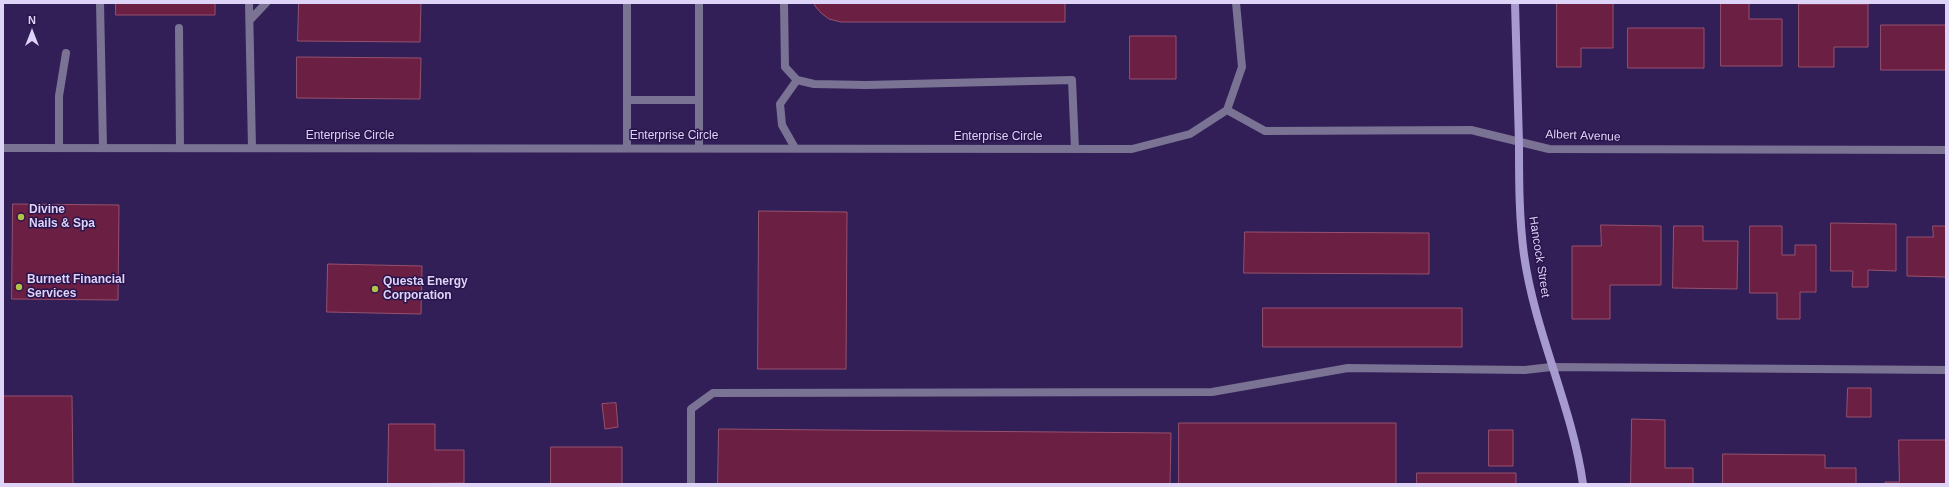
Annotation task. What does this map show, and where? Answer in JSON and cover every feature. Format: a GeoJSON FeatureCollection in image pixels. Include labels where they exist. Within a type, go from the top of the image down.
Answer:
{"type":"FeatureCollection","features":[{"type":"Feature","properties":{"kind":"street"},"geometry":{"type":"LineString","coordinates":[[100,3],[103,148]]}},
{"type":"Feature","properties":{"kind":"street"},"geometry":{"type":"LineString","coordinates":[[250,3],[252,148]]}},
{"type":"Feature","properties":{"kind":"street"},"geometry":{"type":"LineString","coordinates":[[250,20],[266,3]]}},
{"type":"Feature","properties":{"kind":"street"},"geometry":{"type":"LineString","coordinates":[[627,3],[627,148]]}},
{"type":"Feature","properties":{"kind":"street"},"geometry":{"type":"LineString","coordinates":[[699,3],[699,148]]}},
{"type":"Feature","properties":{"kind":"street"},"geometry":{"type":"LineString","coordinates":[[784,3],[785,67],[797,80],[814,84],[866,85],[1072,80],[1075,149]]}},
{"type":"Feature","properties":{"kind":"street"},"geometry":{"type":"LineString","coordinates":[[1227,110],[1242,67],[1236,3]]}},
{"type":"Feature","properties":{"kind":"street","name":"Hancock Street"},"geometry":{"type":"LineString","coordinates":[[1515,3],[1520,212],[1524,256],[1535,309],[1572,435],[1583,484]]}},
{"type":"Feature","properties":{"kind":"street"},"geometry":{"type":"LineString","coordinates":[[179,28],[180,148]]}},
{"type":"Feature","properties":{"kind":"street"},"geometry":{"type":"LineString","coordinates":[[59,147],[59,96],[66,53]]}},
{"type":"Feature","properties":{"kind":"street"},"geometry":{"type":"LineString","coordinates":[[795,148],[782,126],[780,104],[797,80]]}},
{"type":"Feature","properties":{"kind":"street"},"geometry":{"type":"LineString","coordinates":[[627,100],[699,100]]}},
{"type":"Feature","properties":{"kind":"street","name":"Enterprise Circle"},"geometry":{"type":"LineString","coordinates":[[3,148],[1132,149],[1190,134],[1227,110]]}},
{"type":"Feature","properties":{"kind":"street","name":"Albert Avenue"},"geometry":{"type":"LineString","coordinates":[[1227,110],[1265,131],[1471,130],[1549,149],[1946,150]]}},
{"type":"Feature","properties":{"kind":"street"},"geometry":{"type":"LineString","coordinates":[[691,484],[691,409],[713,393],[1212,392],[1348,368],[1525,370],[1552,367],[1946,370]]}},
{"type":"Feature","properties":{"kind":"building"},"geometry":{"type":"Polygon","coordinates":[[[116,3],[215,3],[215,15],[116,15],[116,3]]]}},
{"type":"Feature","properties":{"kind":"building"},"geometry":{"type":"Polygon","coordinates":[[[299,3],[421,3],[420,42],[298,41],[299,3]]]}},
{"type":"Feature","properties":{"kind":"building"},"geometry":{"type":"Polygon","coordinates":[[[815,3],[1065,3],[1065,22],[841,22],[829,19],[821,13],[815,6],[815,3]]]}},
{"type":"Feature","properties":{"kind":"building"},"geometry":{"type":"Polygon","coordinates":[[[1557,3],[1613,3],[1613,48],[1581,48],[1581,67],[1557,67],[1557,3]]]}},
{"type":"Feature","properties":{"kind":"building"},"geometry":{"type":"Polygon","coordinates":[[[1721,3],[1749,3],[1749,19],[1782,19],[1782,66],[1721,66],[1721,3]]]}},
{"type":"Feature","properties":{"kind":"building"},"geometry":{"type":"Polygon","coordinates":[[[1799,4],[1868,4],[1868,47],[1834,47],[1834,67],[1799,67],[1799,4]]]}},
{"type":"Feature","properties":{"kind":"building"},"geometry":{"type":"Polygon","coordinates":[[[1881,25],[1946,25],[1946,70],[1881,70],[1881,25]]]}},
{"type":"Feature","properties":{"kind":"building"},"geometry":{"type":"Polygon","coordinates":[[[1628,28],[1704,28],[1704,68],[1628,68],[1628,28]]]}},
{"type":"Feature","properties":{"kind":"building"},"geometry":{"type":"Polygon","coordinates":[[[1130,36],[1176,36],[1176,79],[1130,79],[1130,36]]]}},
{"type":"Feature","properties":{"kind":"building"},"geometry":{"type":"Polygon","coordinates":[[[297,57],[421,58],[420,99],[297,98],[297,57]]]}},
{"type":"Feature","properties":{"kind":"building"},"geometry":{"type":"Polygon","coordinates":[[[13,204],[119,205],[118,300],[12,299],[13,204]]]}},
{"type":"Feature","properties":{"kind":"building"},"geometry":{"type":"Polygon","coordinates":[[[759,211],[847,212],[846,369],[758,369],[759,211]]]}},
{"type":"Feature","properties":{"kind":"building"},"geometry":{"type":"Polygon","coordinates":[[[1831,223],[1896,224],[1896,271],[1868,270],[1868,287],[1852,287],[1853,271],[1831,271],[1831,223]]]}},
{"type":"Feature","properties":{"kind":"building"},"geometry":{"type":"Polygon","coordinates":[[[1601,225],[1661,226],[1661,285],[1610,285],[1610,319],[1572,319],[1572,246],[1601,246],[1601,225]]]}},
{"type":"Feature","properties":{"kind":"building"},"geometry":{"type":"Polygon","coordinates":[[[1674,226],[1703,226],[1703,241],[1738,241],[1737,289],[1673,288],[1674,226]]]}},
{"type":"Feature","properties":{"kind":"building"},"geometry":{"type":"Polygon","coordinates":[[[1750,226],[1782,226],[1782,255],[1795,255],[1795,245],[1816,245],[1816,292],[1800,292],[1800,319],[1777,319],[1777,293],[1750,293],[1750,226]]]}},
{"type":"Feature","properties":{"kind":"building"},"geometry":{"type":"Polygon","coordinates":[[[1933,226],[1946,226],[1946,277],[1907,276],[1907,237],[1933,237],[1933,226]]]}},
{"type":"Feature","properties":{"kind":"building"},"geometry":{"type":"Polygon","coordinates":[[[1245,232],[1429,233],[1429,274],[1244,273],[1245,232]]]}},
{"type":"Feature","properties":{"kind":"building","name":"Questa Energy Corporation"},"geometry":{"type":"Polygon","coordinates":[[[328,264],[422,266],[421,314],[327,312],[328,264]]]}},
{"type":"Feature","properties":{"kind":"building"},"geometry":{"type":"Polygon","coordinates":[[[1263,308],[1462,308],[1462,347],[1263,347],[1263,308]]]}},
{"type":"Feature","properties":{"kind":"building"},"geometry":{"type":"Polygon","coordinates":[[[1848,388],[1871,388],[1871,417],[1847,417],[1848,388]]]}},
{"type":"Feature","properties":{"kind":"building"},"geometry":{"type":"Polygon","coordinates":[[[3,396],[72,396],[73,484],[3,484],[3,396]]]}},
{"type":"Feature","properties":{"kind":"building"},"geometry":{"type":"Polygon","coordinates":[[[616,403],[618,427],[605,429],[602,404],[616,403]]]}},
{"type":"Feature","properties":{"kind":"building"},"geometry":{"type":"Polygon","coordinates":[[[1632,419],[1665,420],[1665,468],[1693,468],[1693,484],[1631,484],[1632,419]]]}},
{"type":"Feature","properties":{"kind":"building"},"geometry":{"type":"Polygon","coordinates":[[[1179,423],[1396,423],[1396,484],[1179,484],[1179,423]]]}},
{"type":"Feature","properties":{"kind":"building"},"geometry":{"type":"Polygon","coordinates":[[[389,424],[435,424],[435,450],[464,450],[464,483],[388,484],[389,424]]]}},
{"type":"Feature","properties":{"kind":"building"},"geometry":{"type":"Polygon","coordinates":[[[719,429],[1171,433],[1170,484],[718,484],[719,429]]]}},
{"type":"Feature","properties":{"kind":"building"},"geometry":{"type":"Polygon","coordinates":[[[1489,430],[1513,430],[1513,466],[1489,466],[1489,430]]]}},
{"type":"Feature","properties":{"kind":"building"},"geometry":{"type":"Polygon","coordinates":[[[1899,440],[1946,440],[1946,484],[1885,484],[1885,482],[1899,482],[1899,440]]]}},
{"type":"Feature","properties":{"kind":"building"},"geometry":{"type":"Polygon","coordinates":[[[551,447],[622,447],[622,484],[551,484],[551,447]]]}},
{"type":"Feature","properties":{"kind":"building"},"geometry":{"type":"Polygon","coordinates":[[[1723,454],[1825,455],[1825,468],[1856,468],[1856,484],[1723,484],[1723,454]]]}},
{"type":"Feature","properties":{"kind":"building"},"geometry":{"type":"Polygon","coordinates":[[[1417,473],[1516,473],[1516,484],[1417,484],[1417,473]]]}},
{"type":"Feature","properties":{"kind":"place","name":"Divine Nails & Spa"},"geometry":{"type":"Point","coordinates":[21,217]}},
{"type":"Feature","properties":{"kind":"place","name":"Burnett Financial Services"},"geometry":{"type":"Point","coordinates":[19,287]}},
{"type":"Feature","properties":{"kind":"place","name":"Questa Energy Corporation"},"geometry":{"type":"Point","coordinates":[375,289]}}]}
